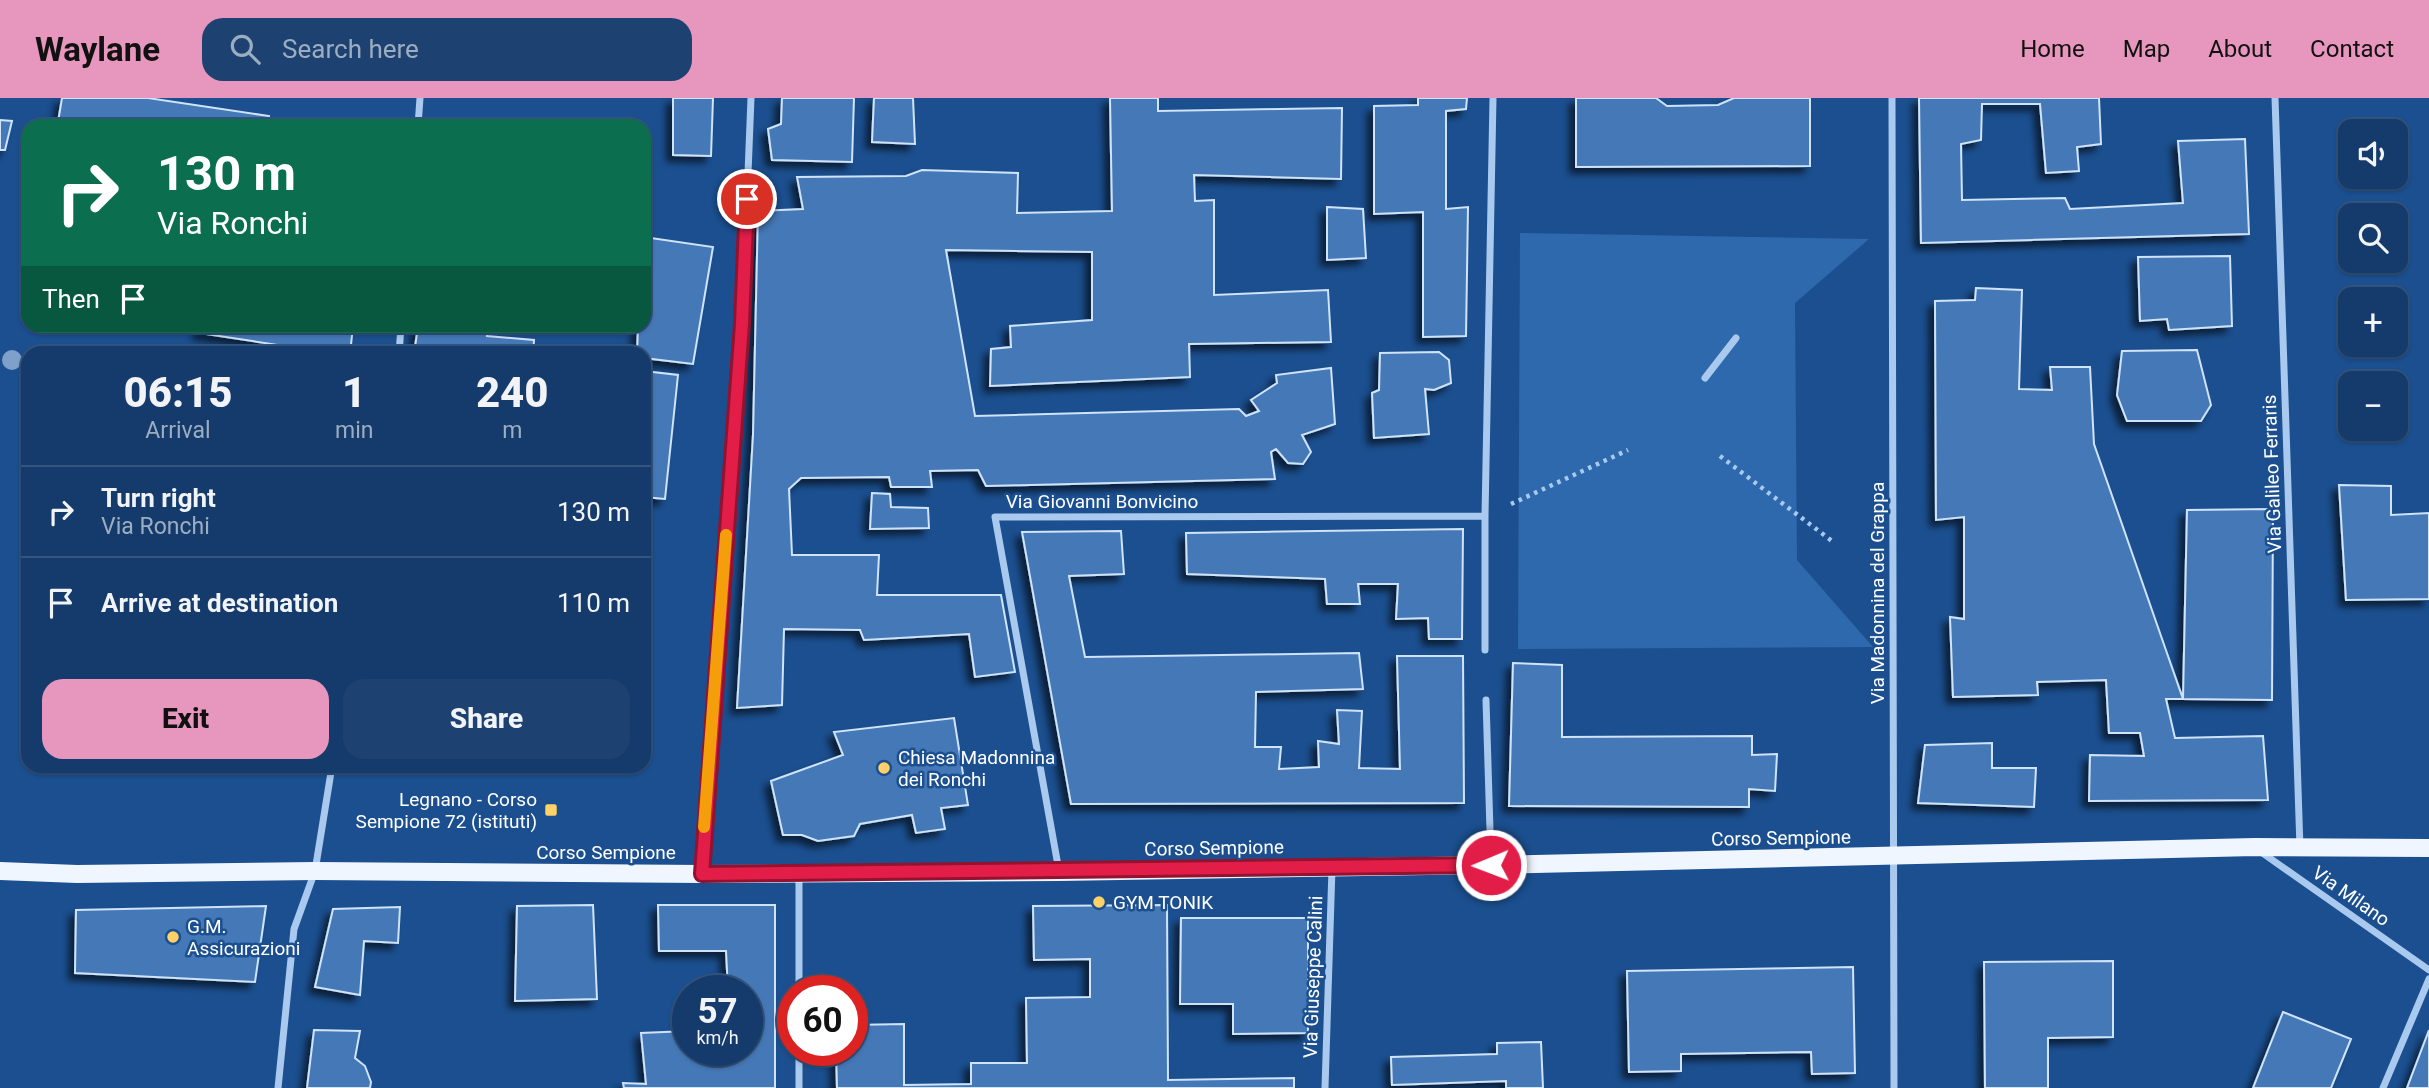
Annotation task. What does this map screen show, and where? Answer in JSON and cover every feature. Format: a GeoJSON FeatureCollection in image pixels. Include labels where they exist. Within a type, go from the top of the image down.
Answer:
{"type":"FeatureCollection","features":[{"type":"Feature","properties":{"kind":"main road","name":"Corso Sempione"},"geometry":{"type":"LineString","coordinates":[[0,871],[78,874],[315,871],[702,874],[1059,872],[1892,857],[2255,847],[2429,848]]}},
{"type":"Feature","properties":{"kind":"street"},"geometry":{"type":"LineString","coordinates":[[418,119],[420,98]]}},
{"type":"Feature","properties":{"kind":"street"},"geometry":{"type":"LineString","coordinates":[[702,874],[742,324],[751,98]]}},
{"type":"Feature","properties":{"kind":"street"},"geometry":{"type":"LineString","coordinates":[[1485,650],[1493,98]]}},
{"type":"Feature","properties":{"kind":"street","name":"Via Madonnina del Grappa"},"geometry":{"type":"LineString","coordinates":[[1892,98],[1894,1088]]}},
{"type":"Feature","properties":{"kind":"street","name":"Via Galileo Ferraris"},"geometry":{"type":"LineString","coordinates":[[2275,98],[2300,848]]}},
{"type":"Feature","properties":{"kind":"street"},"geometry":{"type":"LineString","coordinates":[[1705,378],[1736,338]]}},
{"type":"Feature","properties":{"kind":"street","name":"Via Giovanni Bonvicino"},"geometry":{"type":"LineString","coordinates":[[1059,872],[995,517],[1485,516]]}},
{"type":"Feature","properties":{"kind":"street"},"geometry":{"type":"LineString","coordinates":[[1486,700],[1491,865]]}},
{"type":"Feature","properties":{"kind":"street"},"geometry":{"type":"LineString","coordinates":[[278,1088],[294,929],[315,871],[331,773]]}},
{"type":"Feature","properties":{"kind":"street","name":"Via Milano"},"geometry":{"type":"LineString","coordinates":[[2255,847],[2429,971]]}},
{"type":"Feature","properties":{"kind":"street","name":"Via Giuseppe Calini"},"geometry":{"type":"LineString","coordinates":[[1325,1088],[1332,868]]}},
{"type":"Feature","properties":{"kind":"street"},"geometry":{"type":"LineString","coordinates":[[799,872],[799,975]]}},
{"type":"Feature","properties":{"kind":"street"},"geometry":{"type":"LineString","coordinates":[[2383,1088],[2429,979]]}},
{"type":"Feature","properties":{"kind":"street"},"geometry":{"type":"LineString","coordinates":[[799,1066],[799,1088]]}},
{"type":"Feature","properties":{"kind":"path"},"geometry":{"type":"LineString","coordinates":[[1485,516],[1628,450]]}},
{"type":"Feature","properties":{"kind":"path"},"geometry":{"type":"LineString","coordinates":[[1720,456],[1832,541]]}},
{"type":"Feature","properties":{"kind":"shaded area"},"geometry":{"type":"Polygon","coordinates":[[[1520,233],[1869,239],[1795,303],[1797,560],[1873,647],[1518,649],[1520,233]]]}},
{"type":"Feature","properties":{"kind":"building"},"geometry":{"type":"Polygon","coordinates":[[[62,98],[148,98],[269,116],[269,119],[58,119],[62,98]]]}},
{"type":"Feature","properties":{"kind":"building"},"geometry":{"type":"Polygon","coordinates":[[[673,98],[713,98],[711,156],[673,155],[673,98]]]}},
{"type":"Feature","properties":{"kind":"building"},"geometry":{"type":"Polygon","coordinates":[[[782,98],[854,98],[852,162],[772,160],[768,129],[781,124],[782,98]]]}},
{"type":"Feature","properties":{"kind":"building"},"geometry":{"type":"Polygon","coordinates":[[[874,98],[913,98],[915,144],[872,142],[874,98]]]}},
{"type":"Feature","properties":{"kind":"building"},"geometry":{"type":"Polygon","coordinates":[[[1110,98],[1158,98],[1158,111],[1342,108],[1341,179],[1194,175],[1195,201],[1214,200],[1214,295],[1328,290],[1331,342],[1189,344],[1190,377],[990,386],[991,349],[1011,347],[1010,326],[1092,320],[1092,252],[946,250],[975,416],[1239,409],[1246,416],[1259,411],[1251,400],[1277,383],[1276,375],[1331,368],[1335,424],[1302,435],[1311,452],[1303,464],[1288,463],[1276,449],[1271,452],[1275,479],[986,486],[978,470],[930,471],[932,487],[891,487],[889,477],[801,478],[789,489],[792,555],[879,555],[877,595],[1001,595],[1015,672],[975,677],[969,634],[864,640],[860,630],[784,629],[782,705],[737,708],[753,435],[758,211],[803,209],[797,177],[906,176],[922,170],[1018,173],[1017,213],[1112,211],[1110,98]]]}},
{"type":"Feature","properties":{"kind":"building"},"geometry":{"type":"Polygon","coordinates":[[[1418,98],[1467,98],[1466,109],[1446,111],[1446,209],[1468,207],[1466,336],[1423,337],[1423,212],[1374,214],[1374,106],[1418,105],[1418,98]]]}},
{"type":"Feature","properties":{"kind":"building"},"geometry":{"type":"Polygon","coordinates":[[[1576,98],[1656,98],[1667,106],[1718,105],[1734,98],[1810,98],[1810,166],[1576,167],[1576,98]]]}},
{"type":"Feature","properties":{"kind":"building"},"geometry":{"type":"Polygon","coordinates":[[[1919,98],[2099,98],[2101,144],[2077,147],[2079,171],[2046,173],[2040,104],[1982,104],[1981,140],[1961,144],[1962,200],[2065,198],[2070,209],[2183,203],[2178,141],[2245,139],[2249,234],[1921,243],[1919,98]]]}},
{"type":"Feature","properties":{"kind":"building"},"geometry":{"type":"Polygon","coordinates":[[[0,120],[12,121],[5,150],[0,150],[0,120]]]}},
{"type":"Feature","properties":{"kind":"building"},"geometry":{"type":"Polygon","coordinates":[[[1327,207],[1363,209],[1366,258],[1327,260],[1327,207]]]}},
{"type":"Feature","properties":{"kind":"building"},"geometry":{"type":"Polygon","coordinates":[[[651,238],[713,247],[693,364],[651,359],[651,346],[637,346],[638,333],[651,333],[651,238]]]}},
{"type":"Feature","properties":{"kind":"building"},"geometry":{"type":"Polygon","coordinates":[[[2230,256],[2232,326],[2169,330],[2167,319],[2140,321],[2138,257],[2230,256]]]}},
{"type":"Feature","properties":{"kind":"building"},"geometry":{"type":"Polygon","coordinates":[[[1976,288],[2022,290],[2019,389],[2052,390],[2050,367],[2090,367],[2094,444],[2183,699],[2166,699],[2175,738],[2263,736],[2268,800],[2089,801],[2090,755],[2144,756],[2140,733],[2109,733],[2106,680],[2037,682],[2038,695],[1953,697],[1950,617],[1964,619],[1964,517],[1936,520],[1935,301],[1975,300],[1976,288]]]}},
{"type":"Feature","properties":{"kind":"building"},"geometry":{"type":"Polygon","coordinates":[[[199,333],[352,333],[351,346],[285,346],[199,333]]]}},
{"type":"Feature","properties":{"kind":"building"},"geometry":{"type":"Polygon","coordinates":[[[417,333],[487,333],[487,336],[534,340],[534,346],[415,346],[417,333]]]}},
{"type":"Feature","properties":{"kind":"building"},"geometry":{"type":"Polygon","coordinates":[[[2197,350],[2211,405],[2201,421],[2127,421],[2117,395],[2122,351],[2197,350]]]}},
{"type":"Feature","properties":{"kind":"building"},"geometry":{"type":"Polygon","coordinates":[[[1439,352],[1449,360],[1451,383],[1434,390],[1425,389],[1429,434],[1374,438],[1372,393],[1379,390],[1380,353],[1439,352]]]}},
{"type":"Feature","properties":{"kind":"building"},"geometry":{"type":"Polygon","coordinates":[[[651,372],[678,375],[665,499],[651,498],[651,372]]]}},
{"type":"Feature","properties":{"kind":"building"},"geometry":{"type":"Polygon","coordinates":[[[2339,485],[2391,486],[2391,515],[2429,513],[2429,599],[2346,600],[2339,485]]]}},
{"type":"Feature","properties":{"kind":"building"},"geometry":{"type":"Polygon","coordinates":[[[872,493],[890,494],[891,507],[928,508],[929,528],[870,529],[872,493]]]}},
{"type":"Feature","properties":{"kind":"building"},"geometry":{"type":"Polygon","coordinates":[[[2273,509],[2272,700],[2183,699],[2187,510],[2273,509]]]}},
{"type":"Feature","properties":{"kind":"building"},"geometry":{"type":"Polygon","coordinates":[[[1463,529],[1462,639],[1429,639],[1428,618],[1396,619],[1398,584],[1358,584],[1360,604],[1327,604],[1325,579],[1187,574],[1186,533],[1463,529]]]}},
{"type":"Feature","properties":{"kind":"building"},"geometry":{"type":"Polygon","coordinates":[[[1121,531],[1124,574],[1069,576],[1085,657],[1359,653],[1363,689],[1256,692],[1255,747],[1281,747],[1279,769],[1319,767],[1318,741],[1339,744],[1337,710],[1362,711],[1359,768],[1400,769],[1397,656],[1463,656],[1464,803],[1071,804],[1022,532],[1121,531]]]}},
{"type":"Feature","properties":{"kind":"building"},"geometry":{"type":"Polygon","coordinates":[[[1513,663],[1562,665],[1562,737],[1752,736],[1752,755],[1777,754],[1775,791],[1749,789],[1749,807],[1509,806],[1513,663]]]}},
{"type":"Feature","properties":{"kind":"building","name":"Chiesa Madonnina dei Ronchi"},"geometry":{"type":"Polygon","coordinates":[[[954,718],[968,805],[941,808],[945,829],[916,833],[912,815],[860,824],[854,836],[818,841],[802,835],[783,835],[771,781],[843,755],[834,732],[954,718]]]}},
{"type":"Feature","properties":{"kind":"building"},"geometry":{"type":"Polygon","coordinates":[[[1992,743],[1992,768],[2036,768],[2034,807],[1918,803],[1925,745],[1992,743]]]}},
{"type":"Feature","properties":{"kind":"building"},"geometry":{"type":"Polygon","coordinates":[[[593,905],[597,999],[515,1001],[517,906],[593,905]]]}},
{"type":"Feature","properties":{"kind":"building"},"geometry":{"type":"Polygon","coordinates":[[[658,905],[775,905],[775,1088],[624,1088],[623,1083],[646,1084],[641,1033],[672,1032],[672,1066],[763,1066],[763,975],[727,975],[726,951],[659,951],[658,905]]]}},
{"type":"Feature","properties":{"kind":"building"},"geometry":{"type":"Polygon","coordinates":[[[1167,905],[1168,1080],[1294,1078],[1294,1088],[837,1088],[836,1066],[868,1066],[868,1025],[904,1024],[904,1085],[971,1084],[971,1063],[1027,1063],[1026,998],[1090,997],[1090,959],[1034,960],[1033,906],[1167,905]]]}},
{"type":"Feature","properties":{"kind":"building"},"geometry":{"type":"Polygon","coordinates":[[[266,906],[255,982],[75,973],[76,910],[266,906]]]}},
{"type":"Feature","properties":{"kind":"building"},"geometry":{"type":"Polygon","coordinates":[[[400,907],[398,943],[364,941],[360,995],[315,987],[333,909],[400,907]]]}},
{"type":"Feature","properties":{"kind":"building"},"geometry":{"type":"Polygon","coordinates":[[[1181,918],[1308,918],[1308,1033],[1233,1034],[1233,1004],[1180,1004],[1181,918]]]}},
{"type":"Feature","properties":{"kind":"building"},"geometry":{"type":"Polygon","coordinates":[[[2113,961],[2113,1037],[2048,1038],[2048,1088],[1985,1088],[1984,962],[2113,961]]]}},
{"type":"Feature","properties":{"kind":"building"},"geometry":{"type":"Polygon","coordinates":[[[1853,967],[1855,1073],[1812,1074],[1811,1052],[1681,1054],[1681,1071],[1629,1072],[1627,971],[1853,967]]]}},
{"type":"Feature","properties":{"kind":"building"},"geometry":{"type":"Polygon","coordinates":[[[2283,1012],[2351,1039],[2331,1088],[2253,1088],[2283,1012]]]}},
{"type":"Feature","properties":{"kind":"building"},"geometry":{"type":"Polygon","coordinates":[[[314,1030],[360,1031],[355,1058],[365,1066],[371,1082],[370,1088],[307,1088],[314,1030]]]}},
{"type":"Feature","properties":{"kind":"building"},"geometry":{"type":"Polygon","coordinates":[[[2429,1030],[2429,1088],[2407,1088],[2429,1030]]]}},
{"type":"Feature","properties":{"kind":"building"},"geometry":{"type":"Polygon","coordinates":[[[1541,1042],[1543,1088],[1506,1088],[1506,1081],[1392,1085],[1391,1057],[1497,1054],[1497,1043],[1541,1042]]]}},
{"type":"Feature","properties":{"kind":"slow traffic"},"geometry":{"type":"LineString","coordinates":[[704,827],[726,535]]}},
{"type":"Feature","properties":{"kind":"place","name":"Chiesa Madonnina dei Ronchi"},"geometry":{"type":"Point","coordinates":[884,768]}},
{"type":"Feature","properties":{"kind":"place","name":"Legnano - Corso Sempione 72 (istituti)"},"geometry":{"type":"Point","coordinates":[551,810]}},
{"type":"Feature","properties":{"kind":"place","name":"GYM TONIK"},"geometry":{"type":"Point","coordinates":[1099,902]}},
{"type":"Feature","properties":{"kind":"place","name":"G.M. Assicurazioni"},"geometry":{"type":"Point","coordinates":[173,937]}},
{"type":"Feature","properties":{"kind":"route"},"geometry":{"type":"LineString","coordinates":[[747,199],[742,324],[702,874],[1491,865]]}}]}
